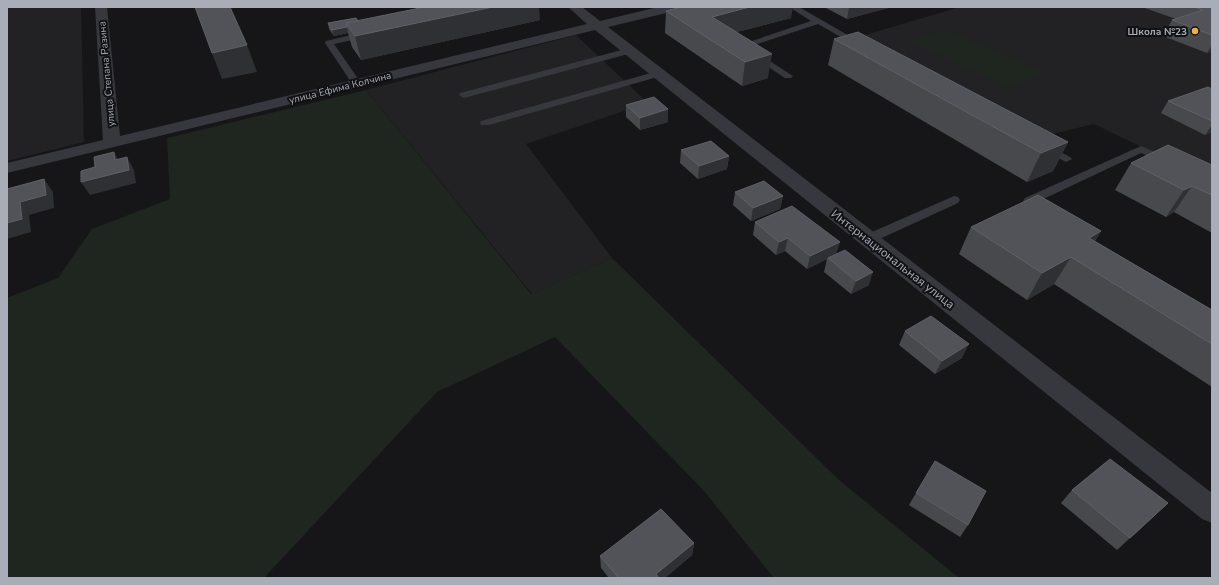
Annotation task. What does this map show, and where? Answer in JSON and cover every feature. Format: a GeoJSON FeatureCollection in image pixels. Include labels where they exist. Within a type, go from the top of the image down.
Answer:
{"type":"FeatureCollection","features":[{"type":"Feature","properties":{"kind":"street","name":"улица Степана Разина"},"geometry":{"type":"LineString","coordinates":[[101,7],[112,142]]}},
{"type":"Feature","properties":{"kind":"street","name":"Интернациональная улица"},"geometry":{"type":"LineString","coordinates":[[574,7],[1212,510]]}},
{"type":"Feature","properties":{"kind":"street","name":"улица Ефима Колчина"},"geometry":{"type":"LineString","coordinates":[[7,168],[596,24],[674,7]]}},
{"type":"Feature","properties":{"kind":"lane"},"geometry":{"type":"LineString","coordinates":[[793,7],[867,48]]}},
{"type":"Feature","properties":{"kind":"lane"},"geometry":{"type":"LineString","coordinates":[[788,76],[741,46],[819,22]]}},
{"type":"Feature","properties":{"kind":"lane"},"geometry":{"type":"LineString","coordinates":[[356,83],[328,43],[375,33]]}},
{"type":"Feature","properties":{"kind":"lane"},"geometry":{"type":"LineString","coordinates":[[464,95],[629,51]]}},
{"type":"Feature","properties":{"kind":"lane"},"geometry":{"type":"LineString","coordinates":[[485,123],[658,74]]}},
{"type":"Feature","properties":{"kind":"lane"},"geometry":{"type":"LineString","coordinates":[[1039,144],[1066,159]]}},
{"type":"Feature","properties":{"kind":"lane"},"geometry":{"type":"LineString","coordinates":[[1042,210],[1028,202],[1141,149],[1177,166]]}},
{"type":"Feature","properties":{"kind":"lane"},"geometry":{"type":"LineString","coordinates":[[868,239],[954,200]]}},
{"type":"Feature","properties":{"kind":"shaded area"},"geometry":{"type":"Polygon","coordinates":[[[7,7],[81,7],[84,142],[7,161],[7,7]]]}},
{"type":"Feature","properties":{"kind":"shaded area"},"geometry":{"type":"Polygon","coordinates":[[[960,7],[1212,7],[1212,181],[1094,124],[1044,136],[865,35],[960,7]]]}},
{"type":"Feature","properties":{"kind":"shaded area"},"geometry":{"type":"Polygon","coordinates":[[[946,29],[1045,73],[1008,88],[910,41],[946,29]]]}},
{"type":"Feature","properties":{"kind":"shaded area"},"geometry":{"type":"Polygon","coordinates":[[[576,35],[648,103],[526,144],[612,258],[532,294],[366,90],[576,35]]]}},
{"type":"Feature","properties":{"kind":"shaded area"},"geometry":{"type":"Polygon","coordinates":[[[366,90],[531,294],[612,258],[839,480],[959,578],[774,578],[704,491],[555,337],[437,392],[264,578],[7,578],[7,298],[58,278],[92,229],[170,199],[167,138],[366,90]]]}},
{"type":"Feature","properties":{"kind":"building"},"geometry":{"type":"Polygon","coordinates":[[[195,7],[230,7],[247,45],[212,53],[195,7]]]}},
{"type":"Feature","properties":{"kind":"building"},"geometry":{"type":"Polygon","coordinates":[[[425,7],[493,7],[355,36],[346,23],[425,7]]]}},
{"type":"Feature","properties":{"kind":"building"},"geometry":{"type":"Polygon","coordinates":[[[681,7],[750,7],[712,17],[772,54],[745,62],[666,11],[681,7]]]}},
{"type":"Feature","properties":{"kind":"building"},"geometry":{"type":"Polygon","coordinates":[[[1194,7],[1212,7],[1212,35],[1172,20],[1203,10],[1194,7]]]}},
{"type":"Feature","properties":{"kind":"building"},"geometry":{"type":"Polygon","coordinates":[[[356,18],[358,21],[346,23],[347,27],[332,30],[328,23],[356,18]]]}},
{"type":"Feature","properties":{"kind":"building"},"geometry":{"type":"Polygon","coordinates":[[[858,32],[1068,142],[1041,153],[834,39],[858,32]]]}},
{"type":"Feature","properties":{"kind":"building"},"geometry":{"type":"Polygon","coordinates":[[[1208,87],[1212,89],[1212,121],[1168,101],[1208,87]]]}},
{"type":"Feature","properties":{"kind":"building"},"geometry":{"type":"Polygon","coordinates":[[[654,97],[668,109],[640,118],[626,105],[654,97]]]}},
{"type":"Feature","properties":{"kind":"building"},"geometry":{"type":"Polygon","coordinates":[[[711,141],[729,156],[699,166],[681,150],[711,141]]]}},
{"type":"Feature","properties":{"kind":"building"},"geometry":{"type":"Polygon","coordinates":[[[1168,145],[1212,165],[1212,195],[1192,186],[1184,190],[1131,163],[1168,145]]]}},
{"type":"Feature","properties":{"kind":"building"},"geometry":{"type":"Polygon","coordinates":[[[114,152],[115,160],[127,157],[129,170],[81,182],[81,171],[95,167],[94,157],[114,152]]]}},
{"type":"Feature","properties":{"kind":"building"},"geometry":{"type":"Polygon","coordinates":[[[44,179],[46,195],[20,202],[22,219],[7,223],[7,189],[44,179]]]}},
{"type":"Feature","properties":{"kind":"building"},"geometry":{"type":"Polygon","coordinates":[[[764,181],[783,196],[753,208],[735,192],[764,181]]]}},
{"type":"Feature","properties":{"kind":"building"},"geometry":{"type":"Polygon","coordinates":[[[1038,195],[1101,231],[1089,238],[1212,310],[1212,344],[1071,257],[1042,273],[971,227],[1038,195]]]}},
{"type":"Feature","properties":{"kind":"building"},"geometry":{"type":"Polygon","coordinates":[[[792,206],[840,242],[810,256],[788,238],[779,242],[755,222],[792,206]]]}},
{"type":"Feature","properties":{"kind":"building"},"geometry":{"type":"Polygon","coordinates":[[[845,250],[873,272],[856,281],[828,258],[845,250]]]}},
{"type":"Feature","properties":{"kind":"building"},"geometry":{"type":"Polygon","coordinates":[[[931,316],[969,344],[942,361],[905,331],[931,316]]]}},
{"type":"Feature","properties":{"kind":"building"},"geometry":{"type":"Polygon","coordinates":[[[1110,459],[1168,503],[1130,538],[1072,490],[1110,459]]]}},
{"type":"Feature","properties":{"kind":"building"},"geometry":{"type":"Polygon","coordinates":[[[935,461],[986,491],[968,525],[916,493],[935,461]]]}},
{"type":"Feature","properties":{"kind":"building"},"geometry":{"type":"Polygon","coordinates":[[[661,509],[694,543],[656,574],[659,578],[619,578],[600,556],[661,509]]]}},
{"type":"Feature","properties":{"kind":"place","name":"Школа №23"},"geometry":{"type":"Point","coordinates":[1195,31]}}]}
